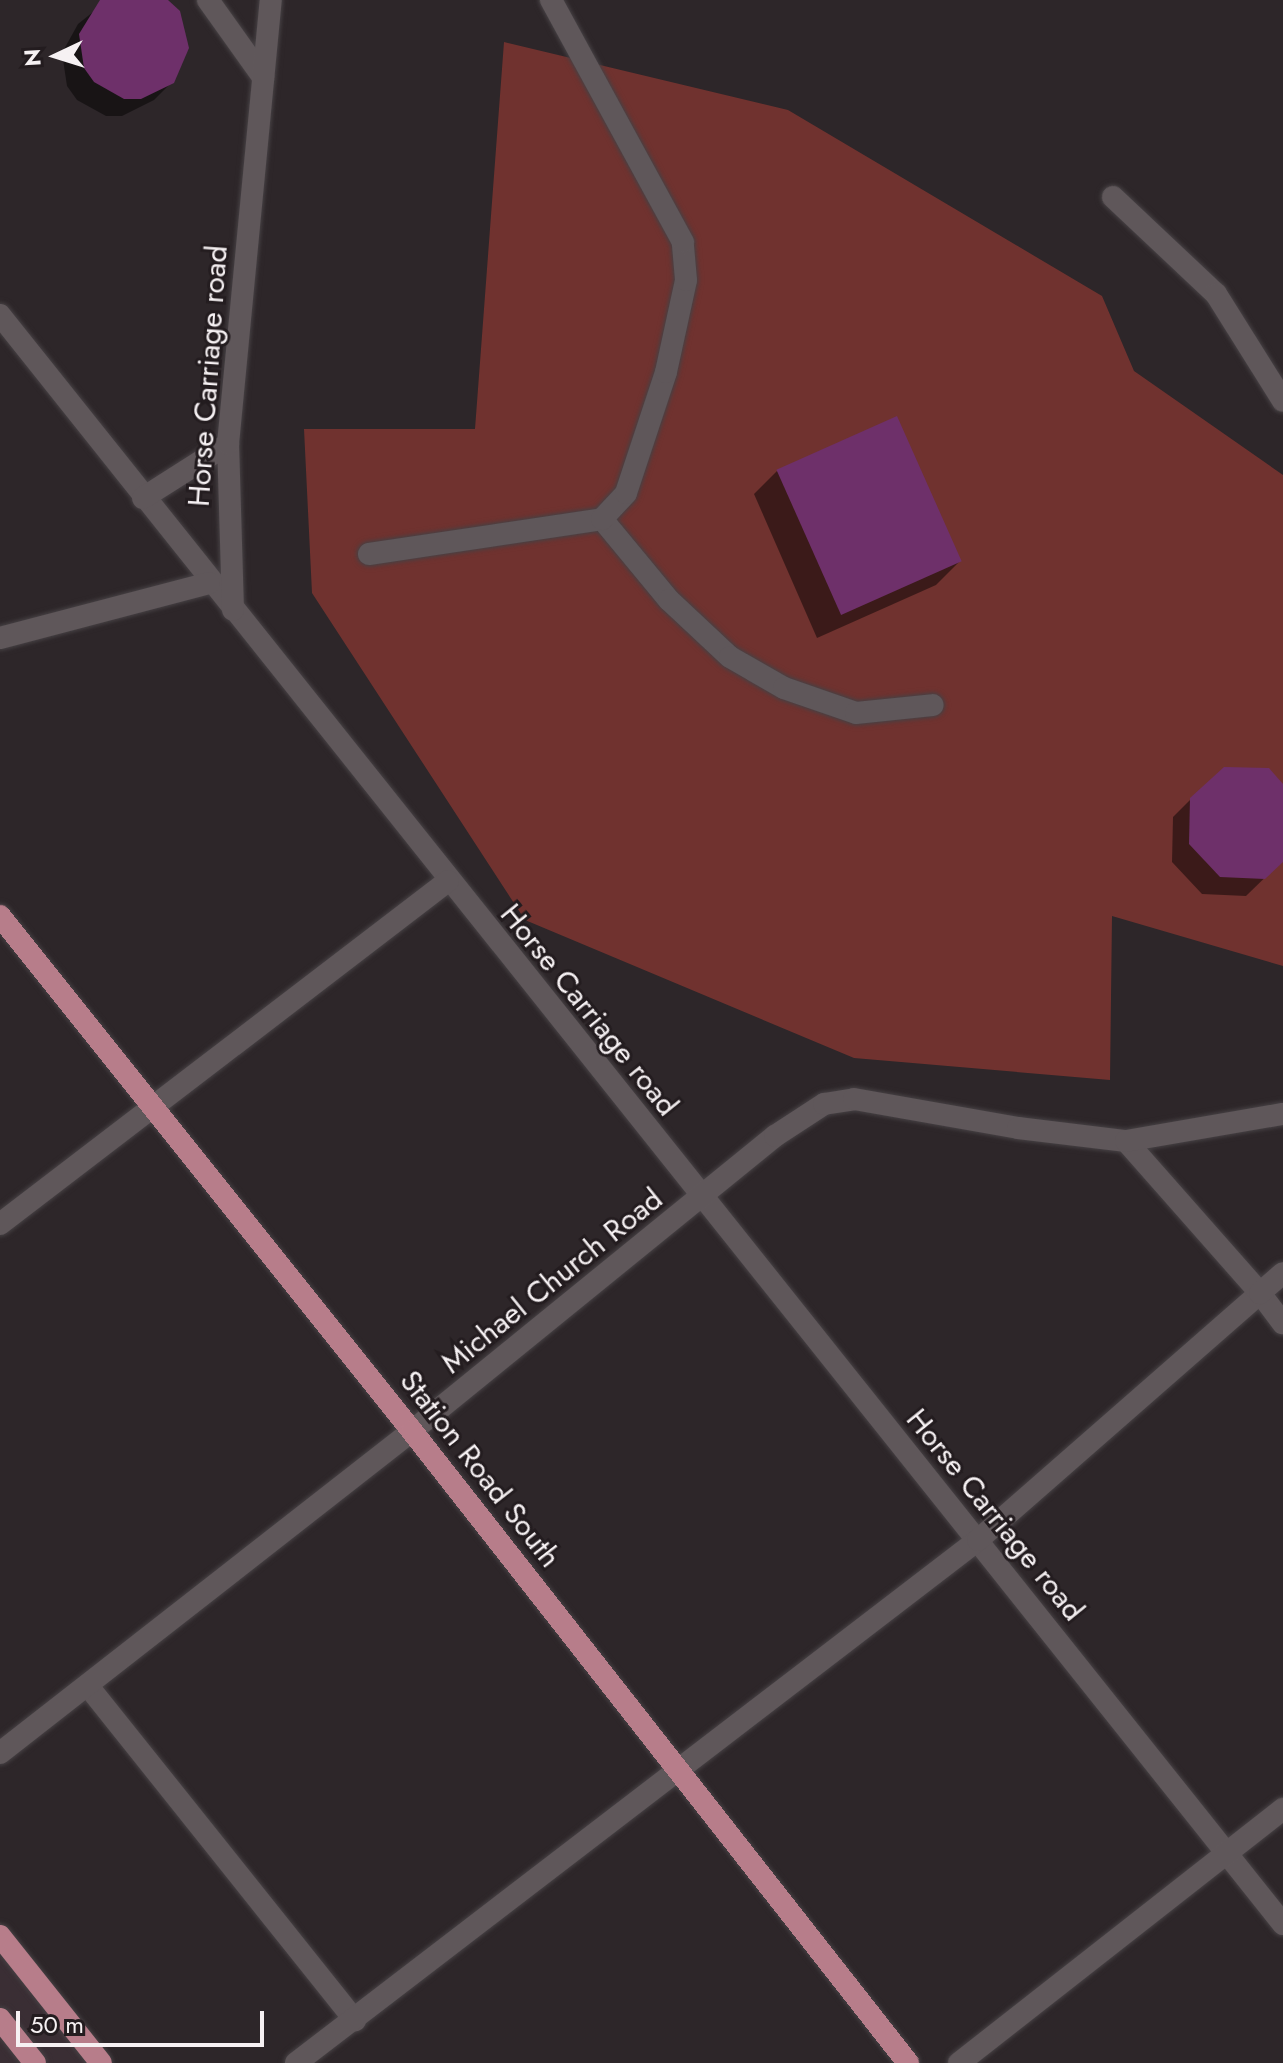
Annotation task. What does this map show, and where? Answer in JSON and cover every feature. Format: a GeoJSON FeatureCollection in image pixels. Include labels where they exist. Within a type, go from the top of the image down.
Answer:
{"type":"FeatureCollection","features":[{"type":"Feature","properties":{"kind":"main road","name":"Station Road South"},"geometry":{"type":"LineString","coordinates":[[0,916],[412,1431],[908,2063]]}},
{"type":"Feature","properties":{"kind":"main road"},"geometry":{"type":"LineString","coordinates":[[0,1936],[101,2063]]}},
{"type":"Feature","properties":{"kind":"main road"},"geometry":{"type":"LineString","coordinates":[[0,2019],[35,2063]]}},
{"type":"Feature","properties":{"kind":"street"},"geometry":{"type":"LineString","coordinates":[[208,0],[263,77]]}},
{"type":"Feature","properties":{"kind":"street","name":"Horse Carriage road"},"geometry":{"type":"LineString","coordinates":[[271,0],[228,444],[233,610],[1283,1924]]}},
{"type":"Feature","properties":{"kind":"street"},"geometry":{"type":"LineString","coordinates":[[369,554],[602,519],[626,493],[666,372],[686,280],[683,242],[551,0]]}},
{"type":"Feature","properties":{"kind":"street"},"geometry":{"type":"LineString","coordinates":[[1113,197],[1216,294],[1283,401]]}},
{"type":"Feature","properties":{"kind":"street"},"geometry":{"type":"LineString","coordinates":[[0,315],[233,610]]}},
{"type":"Feature","properties":{"kind":"street"},"geometry":{"type":"LineString","coordinates":[[143,498],[228,444]]}},
{"type":"Feature","properties":{"kind":"street"},"geometry":{"type":"LineString","coordinates":[[602,519],[689,619],[730,657],[784,688],[856,713],[933,705]]}},
{"type":"Feature","properties":{"kind":"street"},"geometry":{"type":"LineString","coordinates":[[0,638],[209,583]]}},
{"type":"Feature","properties":{"kind":"street"},"geometry":{"type":"LineString","coordinates":[[0,1224],[448,881]]}},
{"type":"Feature","properties":{"kind":"street","name":"Michael Church Road"},"geometry":{"type":"LineString","coordinates":[[0,1753],[412,1431],[702,1199],[775,1136],[824,1104],[854,1099],[1018,1128],[1126,1141],[1283,1114]]}},
{"type":"Feature","properties":{"kind":"street"},"geometry":{"type":"LineString","coordinates":[[1126,1141],[1283,1323]]}},
{"type":"Feature","properties":{"kind":"street"},"geometry":{"type":"LineString","coordinates":[[296,2063],[978,1540],[1283,1273]]}},
{"type":"Feature","properties":{"kind":"street"},"geometry":{"type":"LineString","coordinates":[[88,1686],[355,2020]]}},
{"type":"Feature","properties":{"kind":"street"},"geometry":{"type":"LineString","coordinates":[[959,2063],[1283,1809]]}},
{"type":"Feature","properties":{"kind":"shaded area"},"geometry":{"type":"Polygon","coordinates":[[[504,42],[788,110],[1102,296],[1134,371],[1283,475],[1283,966],[1112,916],[1110,1080],[854,1058],[525,920],[312,593],[304,429],[475,429],[504,42]]]}},
{"type":"Feature","properties":{"kind":"shaded area"},"geometry":{"type":"Polygon","coordinates":[[[0,1922],[111,2063],[0,2063],[0,1922]]]}},
{"type":"Feature","properties":{"kind":"building"},"geometry":{"type":"Polygon","coordinates":[[[100,0],[168,0],[180,11],[189,48],[174,83],[141,99],[124,99],[94,82],[84,68],[79,34],[100,0]]]}},
{"type":"Feature","properties":{"kind":"building"},"geometry":{"type":"Polygon","coordinates":[[[897,416],[962,561],[841,615],[776,470],[897,416]]]}},
{"type":"Feature","properties":{"kind":"building"},"geometry":{"type":"Polygon","coordinates":[[[1224,767],[1269,768],[1283,784],[1283,862],[1265,879],[1220,877],[1189,844],[1190,798],[1224,767]]]}}]}
